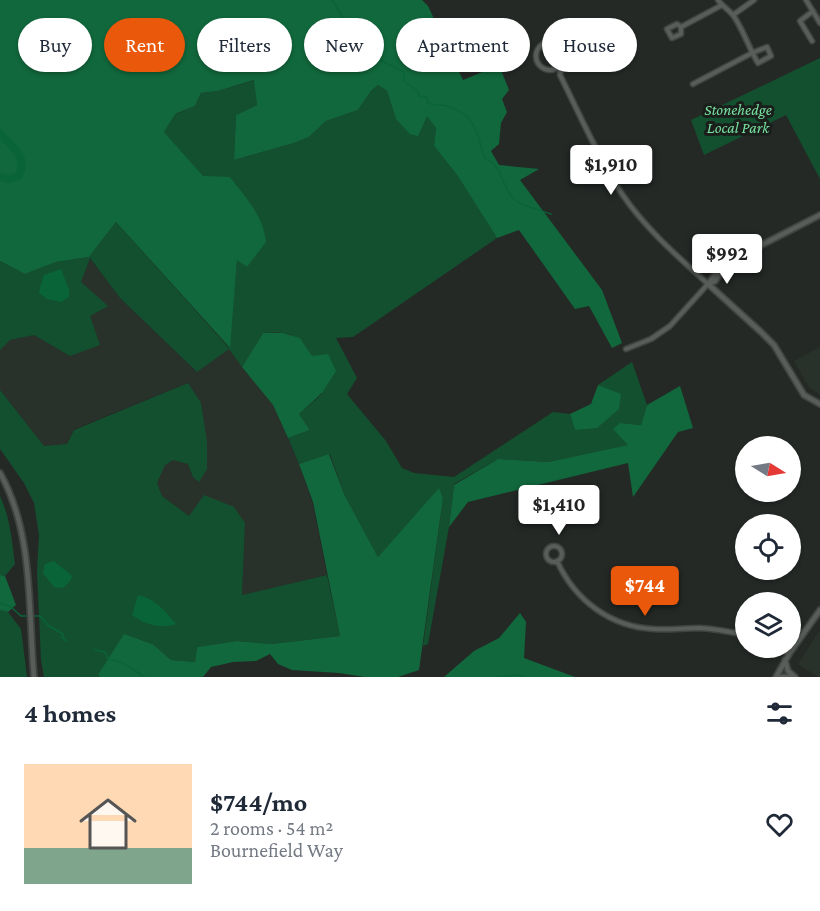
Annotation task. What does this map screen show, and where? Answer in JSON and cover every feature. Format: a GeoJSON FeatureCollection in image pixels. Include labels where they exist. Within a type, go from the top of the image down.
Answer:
{"type":"FeatureCollection","features":[{"type":"Feature","properties":{"kind":"street"},"geometry":{"type":"LineString","coordinates":[[693,84],[752,53],[766,47],[771,56],[758,63],[752,53],[733,15],[718,0]]}},
{"type":"Feature","properties":{"kind":"street"},"geometry":{"type":"LineString","coordinates":[[733,15],[754,0]]}},
{"type":"Feature","properties":{"kind":"street"},"geometry":{"type":"LineString","coordinates":[[806,0],[820,23]]}},
{"type":"Feature","properties":{"kind":"street"},"geometry":{"type":"LineString","coordinates":[[681,27],[722,5]]}},
{"type":"Feature","properties":{"kind":"street"},"geometry":{"type":"LineString","coordinates":[[812,41],[801,21],[813,12]]}},
{"type":"Feature","properties":{"kind":"street"},"geometry":{"type":"LineString","coordinates":[[542,44],[536,51],[536,62],[542,68]]}},
{"type":"Feature","properties":{"kind":"street"},"geometry":{"type":"LineString","coordinates":[[553,72],[560,75]]}},
{"type":"Feature","properties":{"kind":"street"},"geometry":{"type":"LineString","coordinates":[[560,72],[606,168],[623,195],[661,240],[774,345],[804,395],[820,404]]}},
{"type":"Feature","properties":{"kind":"street"},"geometry":{"type":"LineString","coordinates":[[626,349],[651,339],[670,326],[708,284],[715,281],[725,266],[746,252],[820,214]]}},
{"type":"Feature","properties":{"kind":"street"},"geometry":{"type":"LineString","coordinates":[[0,472],[17,511],[25,552],[34,677]]}},
{"type":"Feature","properties":{"kind":"street"},"geometry":{"type":"LineString","coordinates":[[551,546],[558,547],[561,551],[561,558],[557,561],[550,560],[547,556],[551,546]]}},
{"type":"Feature","properties":{"kind":"street"},"geometry":{"type":"LineString","coordinates":[[557,561],[563,574],[583,599],[593,608],[620,623],[654,629],[700,628],[735,634]]}},
{"type":"Feature","properties":{"kind":"street"},"geometry":{"type":"LineString","coordinates":[[801,637],[820,610]]}},
{"type":"Feature","properties":{"kind":"street"},"geometry":{"type":"LineString","coordinates":[[776,677],[785,660]]}},
{"type":"Feature","properties":{"kind":"street"},"geometry":{"type":"LineString","coordinates":[[785,660],[788,671],[795,677]]}},
{"type":"Feature","properties":{"kind":"street"},"geometry":{"type":"LineString","coordinates":[[781,677],[789,677]]}},
{"type":"Feature","properties":{"kind":"shaded area"},"geometry":{"type":"Polygon","coordinates":[[[0,0],[422,0],[434,18],[396,18],[396,72],[459,72],[463,80],[482,72],[502,72],[509,90],[502,99],[507,112],[501,123],[499,144],[491,151],[499,165],[539,169],[520,180],[602,290],[622,343],[612,348],[589,306],[575,309],[519,230],[497,238],[457,175],[434,146],[436,128],[427,116],[418,136],[410,134],[396,119],[387,91],[378,85],[358,110],[326,121],[309,137],[234,160],[236,115],[257,105],[254,80],[218,91],[201,93],[195,106],[175,114],[164,132],[203,176],[230,177],[258,215],[264,232],[266,242],[247,267],[237,260],[230,348],[116,222],[89,257],[56,262],[25,274],[0,261],[0,0]]]}},
{"type":"Feature","properties":{"kind":"shaded area"},"geometry":{"type":"Polygon","coordinates":[[[89,257],[120,298],[197,372],[230,348],[242,367],[273,405],[299,464],[312,502],[327,575],[242,595],[245,523],[189,516],[162,496],[157,483],[164,465],[173,460],[189,464],[193,477],[188,383],[74,429],[67,444],[44,446],[0,390],[0,350],[10,340],[34,335],[70,356],[90,316],[81,282],[89,257]]]}},
{"type":"Feature","properties":{"kind":"shaded area"},"geometry":{"type":"Polygon","coordinates":[[[61,269],[69,290],[69,297],[61,302],[47,299],[39,293],[44,275],[61,269]]]}},
{"type":"Feature","properties":{"kind":"shaded area"},"geometry":{"type":"Polygon","coordinates":[[[263,333],[283,333],[300,338],[312,356],[328,354],[336,371],[322,393],[299,414],[310,430],[288,438],[273,405],[242,367],[263,333]]]}},
{"type":"Feature","properties":{"kind":"shaded area"},"geometry":{"type":"Polygon","coordinates":[[[820,347],[820,395],[809,387],[794,361],[820,347]]]}},
{"type":"Feature","properties":{"kind":"shaded area"},"geometry":{"type":"Polygon","coordinates":[[[598,385],[621,394],[619,409],[597,428],[575,430],[570,414],[591,404],[598,385]]]}},
{"type":"Feature","properties":{"kind":"shaded area"},"geometry":{"type":"Polygon","coordinates":[[[680,386],[693,428],[678,432],[633,497],[628,463],[468,502],[449,527],[454,485],[498,459],[548,462],[628,445],[613,429],[620,423],[641,425],[647,405],[680,386]]]}},
{"type":"Feature","properties":{"kind":"shaded area"},"geometry":{"type":"Polygon","coordinates":[[[329,454],[344,494],[378,557],[439,488],[443,498],[419,670],[398,677],[365,677],[292,670],[278,664],[270,654],[256,661],[233,662],[211,667],[203,677],[100,677],[98,675],[124,634],[154,645],[171,660],[195,662],[197,647],[237,641],[271,644],[340,636],[313,502],[299,464],[329,454]]]}},
{"type":"Feature","properties":{"kind":"shaded area"},"geometry":{"type":"Polygon","coordinates":[[[54,561],[72,576],[63,588],[54,587],[43,573],[45,564],[54,561]]]}},
{"type":"Feature","properties":{"kind":"shaded area"},"geometry":{"type":"Polygon","coordinates":[[[0,575],[5,576],[16,605],[8,612],[0,610],[0,575]]]}},
{"type":"Feature","properties":{"kind":"shaded area"},"geometry":{"type":"Polygon","coordinates":[[[138,595],[155,603],[176,624],[153,625],[132,615],[138,595]]]}},
{"type":"Feature","properties":{"kind":"shaded area"},"geometry":{"type":"Polygon","coordinates":[[[520,613],[526,622],[524,658],[575,677],[444,677],[474,651],[499,638],[520,613]]]}},
{"type":"Feature","properties":{"kind":"shaded area"},"geometry":{"type":"Polygon","coordinates":[[[820,630],[820,677],[818,677],[798,664],[820,630]]]}},
{"type":"Feature","properties":{"kind":"green space"},"geometry":{"type":"Polygon","coordinates":[[[0,0],[45,18],[27,18],[0,0]]]}},
{"type":"Feature","properties":{"kind":"green space"},"geometry":{"type":"Polygon","coordinates":[[[92,37],[104,42],[104,70],[92,62],[92,37]]]}},
{"type":"Feature","properties":{"kind":"green space","name":"Stonehedge Local Park"},"geometry":{"type":"Polygon","coordinates":[[[820,58],[820,179],[786,115],[704,155],[691,120],[820,58]]]}},
{"type":"Feature","properties":{"kind":"green space"},"geometry":{"type":"Polygon","coordinates":[[[107,72],[180,72],[205,82],[176,114],[195,106],[201,93],[218,91],[255,80],[257,105],[236,115],[234,160],[309,137],[326,121],[358,110],[378,85],[387,91],[396,119],[427,115],[436,128],[434,146],[457,175],[497,238],[353,337],[336,338],[357,378],[347,394],[386,441],[402,468],[414,473],[454,477],[553,412],[570,414],[575,430],[621,395],[598,385],[632,362],[647,405],[641,425],[620,423],[629,445],[548,462],[498,459],[454,484],[449,527],[428,644],[423,646],[443,498],[439,489],[378,557],[344,494],[330,454],[299,464],[288,438],[310,430],[299,414],[322,394],[311,356],[300,341],[282,333],[263,333],[242,367],[229,349],[197,372],[120,298],[90,258],[81,282],[108,306],[90,316],[100,345],[70,356],[34,335],[10,340],[0,350],[0,261],[25,274],[56,262],[89,257],[116,222],[229,348],[237,259],[247,267],[253,258],[203,177],[164,132],[173,116],[107,72]]]}},
{"type":"Feature","properties":{"kind":"green space"},"geometry":{"type":"Polygon","coordinates":[[[188,383],[201,403],[207,442],[207,469],[199,482],[193,477],[188,464],[173,460],[165,465],[157,483],[162,496],[189,516],[204,495],[234,507],[245,523],[242,595],[327,575],[340,636],[271,644],[237,641],[197,647],[195,662],[171,660],[154,645],[98,675],[100,677],[44,677],[41,660],[37,571],[39,535],[34,503],[24,483],[0,449],[0,390],[44,446],[67,444],[74,430],[188,383]]]}},
{"type":"Feature","properties":{"kind":"green space"},"geometry":{"type":"Polygon","coordinates":[[[0,496],[12,538],[15,564],[5,576],[0,575],[0,496]]]}},
{"type":"Feature","properties":{"kind":"green space"},"geometry":{"type":"Polygon","coordinates":[[[0,610],[8,612],[21,629],[27,677],[0,677],[0,610]]]}},
{"type":"Feature","properties":{"kind":"waterway"},"geometry":{"type":"LineString","coordinates":[[332,0],[344,19],[354,28],[360,49],[371,52],[380,60],[404,72],[404,81],[418,92],[419,97],[427,97],[428,103],[447,106],[465,115],[477,133],[485,159],[496,166],[510,195],[522,204],[551,214]]}},
{"type":"Feature","properties":{"kind":"waterway"},"geometry":{"type":"LineString","coordinates":[[0,133],[17,152],[22,163],[19,176],[10,179],[0,177]]}},
{"type":"Feature","properties":{"kind":"waterway"},"geometry":{"type":"LineString","coordinates":[[0,603],[11,607],[21,616],[40,616],[49,626],[63,634],[62,637],[66,641]]}},
{"type":"Feature","properties":{"kind":"waterway"},"geometry":{"type":"LineString","coordinates":[[95,650],[105,652],[108,659],[121,662],[145,677]]}},
{"type":"Feature","properties":{"kind":"waterway"},"geometry":{"type":"LineString","coordinates":[[495,677],[518,675],[525,677]]}}]}
